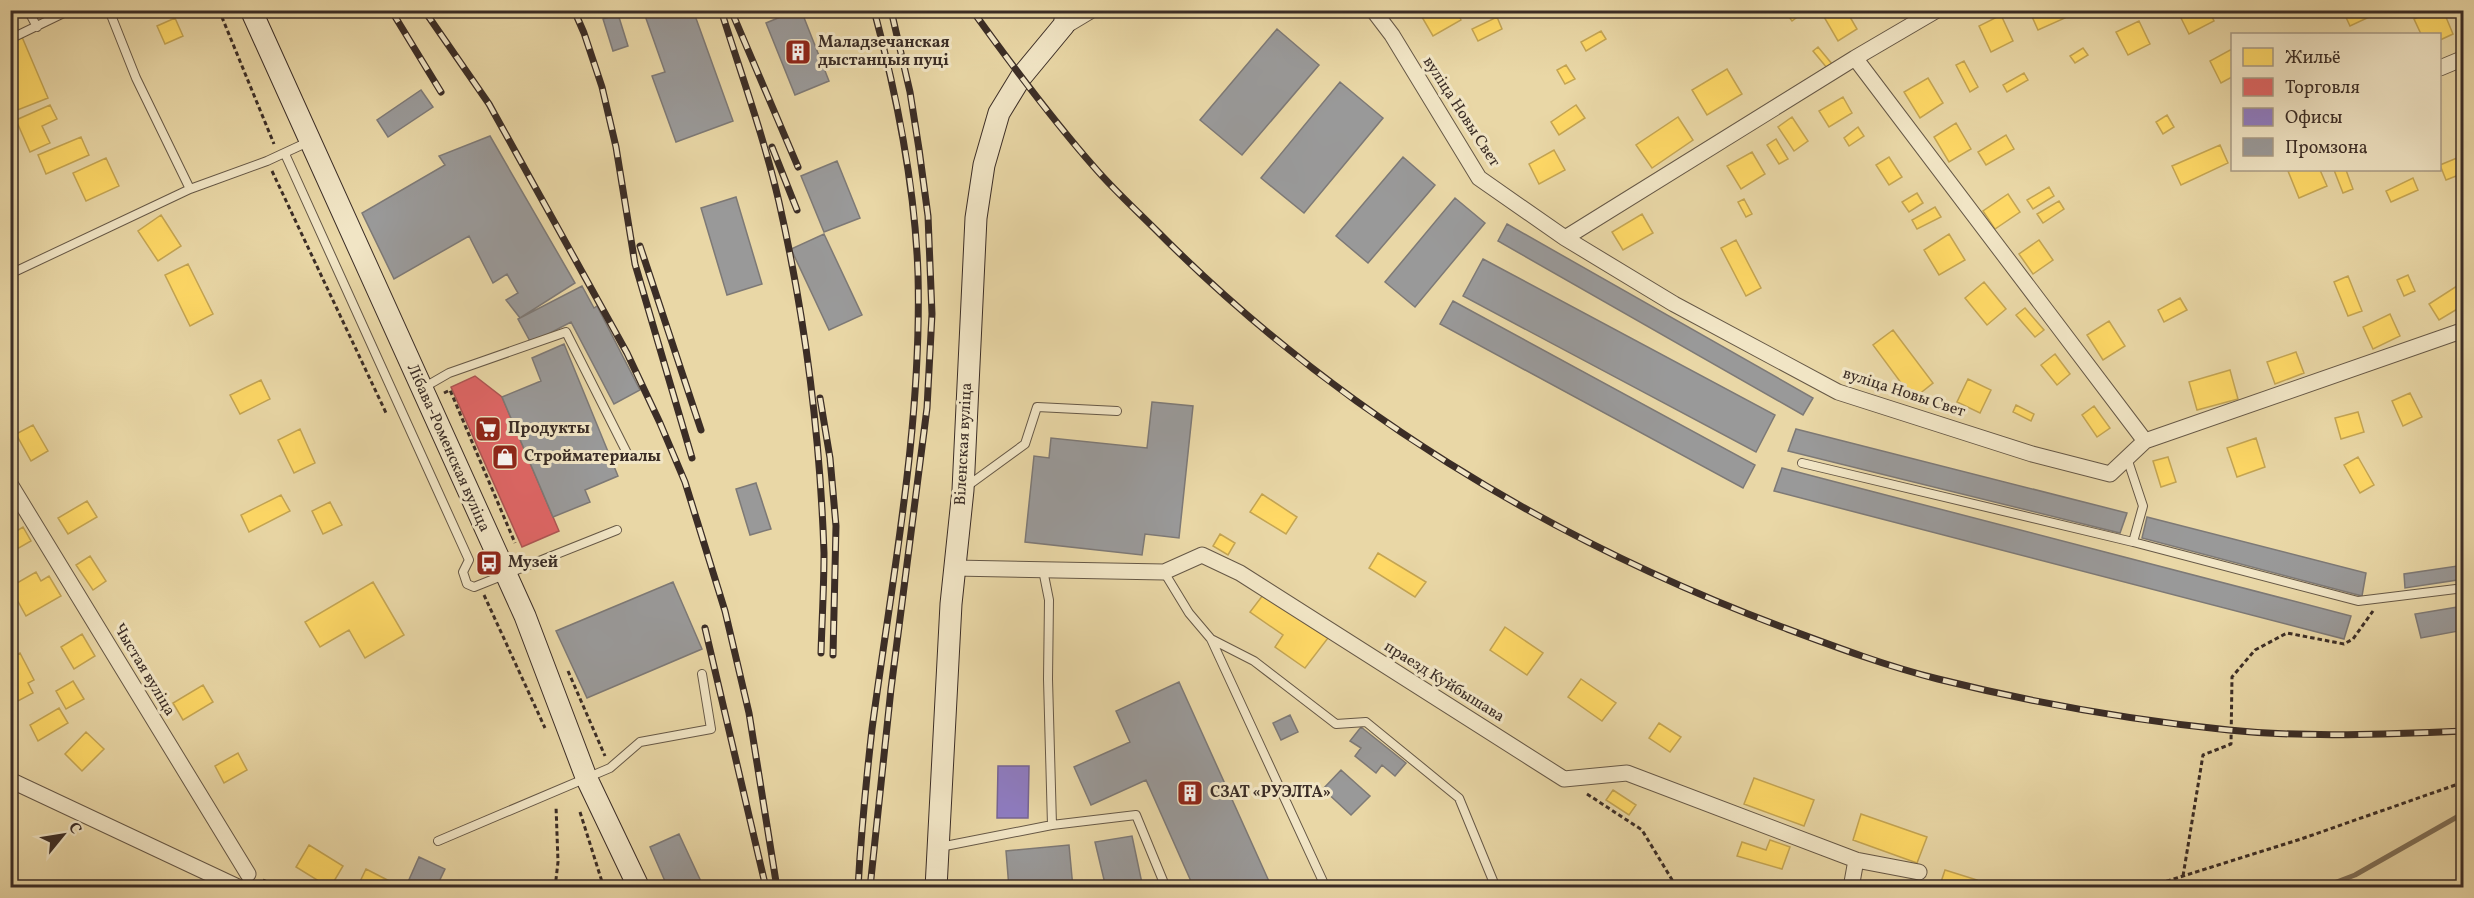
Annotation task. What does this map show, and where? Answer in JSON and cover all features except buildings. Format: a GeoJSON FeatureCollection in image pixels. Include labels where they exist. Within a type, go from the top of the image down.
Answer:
{"type":"FeatureCollection","features":[{"type":"Feature","properties":{"kind":"main road","name":"Лібава-Роменская вуліца"},"geometry":{"type":"LineString","coordinates":[[251,10],[525,616],[586,777],[639,888]]}},
{"type":"Feature","properties":{"kind":"main road","name":"Віленская вуліца"},"geometry":{"type":"LineString","coordinates":[[936,888],[954,568],[963,490],[976,218],[984,165],[999,113],[1021,78],[1065,18]]}},
{"type":"Feature","properties":{"kind":"street"},"geometry":{"type":"LineString","coordinates":[[1065,18],[1089,10]]}},
{"type":"Feature","properties":{"kind":"street","name":"вуліца Новы Свет"},"geometry":{"type":"LineString","coordinates":[[1373,10],[1392,35],[1479,178],[1565,238],[1674,304],[1838,392],[2032,454],[2110,474],[2145,441],[2463,330]]}},
{"type":"Feature","properties":{"kind":"street"},"geometry":{"type":"LineString","coordinates":[[1565,238],[1855,58],[1937,10]]}},
{"type":"Feature","properties":{"kind":"street"},"geometry":{"type":"LineString","coordinates":[[1855,58],[2145,441]]}},
{"type":"Feature","properties":{"kind":"street"},"geometry":{"type":"LineString","coordinates":[[2441,67],[2463,58]]}},
{"type":"Feature","properties":{"kind":"street","name":"Чыстая вуліца"},"geometry":{"type":"LineString","coordinates":[[10,484],[244,881]]}},
{"type":"Feature","properties":{"kind":"street","name":"праезд Куйбышава"},"geometry":{"type":"LineString","coordinates":[[954,568],[1164,572],[1202,555],[1240,573],[1564,779]]}},
{"type":"Feature","properties":{"kind":"street"},"geometry":{"type":"LineString","coordinates":[[1564,779],[1627,773],[1856,860],[1919,872]]}},
{"type":"Feature","properties":{"kind":"street"},"geometry":{"type":"LineString","coordinates":[[10,780],[244,881]]}},
{"type":"Feature","properties":{"kind":"street"},"geometry":{"type":"LineString","coordinates":[[1851,888],[1856,860]]}},
{"type":"Feature","properties":{"kind":"lane"},"geometry":{"type":"LineString","coordinates":[[28,10],[37,27]]}},
{"type":"Feature","properties":{"kind":"lane"},"geometry":{"type":"LineString","coordinates":[[10,39],[70,10]]}},
{"type":"Feature","properties":{"kind":"lane"},"geometry":{"type":"LineString","coordinates":[[109,10],[132,68],[190,189]]}},
{"type":"Feature","properties":{"kind":"lane"},"geometry":{"type":"LineString","coordinates":[[10,274],[190,189],[285,154],[310,141]]}},
{"type":"Feature","properties":{"kind":"lane"},"geometry":{"type":"LineString","coordinates":[[285,154],[469,560],[463,572],[467,584],[474,587],[616,530]]}},
{"type":"Feature","properties":{"kind":"lane"},"geometry":{"type":"LineString","coordinates":[[421,388],[449,373],[566,332],[629,457]]}},
{"type":"Feature","properties":{"kind":"lane"},"geometry":{"type":"LineString","coordinates":[[963,490],[1025,444],[1037,407],[1117,411]]}},
{"type":"Feature","properties":{"kind":"lane"},"geometry":{"type":"LineString","coordinates":[[2127,458],[2143,506],[2133,542]]}},
{"type":"Feature","properties":{"kind":"lane"},"geometry":{"type":"LineString","coordinates":[[1802,463],[2133,542],[2358,601],[2463,588]]}},
{"type":"Feature","properties":{"kind":"lane"},"geometry":{"type":"LineString","coordinates":[[1044,570],[1049,600],[1048,679],[1052,825]]}},
{"type":"Feature","properties":{"kind":"lane"},"geometry":{"type":"LineString","coordinates":[[1164,572],[1189,613],[1211,639],[1326,888]]}},
{"type":"Feature","properties":{"kind":"lane"},"geometry":{"type":"LineString","coordinates":[[1211,639],[1254,661],[1336,724],[1366,722],[1459,798],[1496,888]]}},
{"type":"Feature","properties":{"kind":"lane"},"geometry":{"type":"LineString","coordinates":[[438,841],[610,768],[640,742],[711,729],[702,674]]}},
{"type":"Feature","properties":{"kind":"lane"},"geometry":{"type":"LineString","coordinates":[[939,848],[1052,825],[1136,815],[1166,888]]}},
{"type":"Feature","properties":{"kind":"path"},"geometry":{"type":"LineString","coordinates":[[2183,876],[2203,755],[2231,744],[2232,677],[2255,650],[2287,633],[2344,644],[2353,639],[2382,599]]}},
{"type":"Feature","properties":{"kind":"path"},"geometry":{"type":"LineString","coordinates":[[1564,779],[1642,830],[1677,888]]}},
{"type":"Feature","properties":{"kind":"path"},"geometry":{"type":"LineString","coordinates":[[2145,888],[2301,839],[2463,782]]}},
{"type":"Feature","properties":{"kind":"path"},"geometry":{"type":"LineString","coordinates":[[555,888],[558,862],[556,791]]}},
{"type":"Feature","properties":{"kind":"waterway"},"geometry":{"type":"LineString","coordinates":[[2321,888],[2355,875],[2464,813]]}},
{"type":"Feature","properties":{"kind":"railway"},"geometry":{"type":"LineString","coordinates":[[391,10],[441,92]]}},
{"type":"Feature","properties":{"kind":"railway"},"geometry":{"type":"LineString","coordinates":[[424,10],[489,104],[627,353],[685,482],[725,611],[749,713],[777,888]]}},
{"type":"Feature","properties":{"kind":"railway"},"geometry":{"type":"LineString","coordinates":[[574,10],[602,87],[616,147],[635,264],[692,458]]}},
{"type":"Feature","properties":{"kind":"railway"},"geometry":{"type":"LineString","coordinates":[[721,10],[773,178],[804,332],[815,420],[822,509],[824,553],[821,653]]}},
{"type":"Feature","properties":{"kind":"railway"},"geometry":{"type":"LineString","coordinates":[[731,10],[798,167]]}},
{"type":"Feature","properties":{"kind":"railway"},"geometry":{"type":"LineString","coordinates":[[858,888],[872,729],[904,502],[918,331],[918,274],[909,174],[890,75],[874,10]]}},
{"type":"Feature","properties":{"kind":"railway"},"geometry":{"type":"LineString","coordinates":[[870,888],[891,689],[927,408],[932,314],[928,216],[919,149],[910,92],[891,10]]}},
{"type":"Feature","properties":{"kind":"railway"},"geometry":{"type":"LineString","coordinates":[[972,10],[1063,130],[1095,168],[1125,200],[1224,294],[1295,354],[1370,410],[1447,462],[1528,510],[1610,553],[1695,592],[1879,662],[1918,674],[2010,696],[2119,716],[2258,732],[2346,735],[2464,731]]}},
{"type":"Feature","properties":{"kind":"railway"},"geometry":{"type":"LineString","coordinates":[[772,147],[797,210]]}},
{"type":"Feature","properties":{"kind":"railway"},"geometry":{"type":"LineString","coordinates":[[640,246],[701,430]]}},
{"type":"Feature","properties":{"kind":"railway"},"geometry":{"type":"LineString","coordinates":[[820,398],[830,458],[836,526],[833,655]]}},
{"type":"Feature","properties":{"kind":"railway"},"geometry":{"type":"LineString","coordinates":[[705,628],[766,888]]}},
{"type":"Feature","properties":{"kind":"place","name":"Маладзечанская дыстанцыя пуці"},"geometry":{"type":"Point","coordinates":[798,52]}},
{"type":"Feature","properties":{"kind":"place","name":"Продукты"},"geometry":{"type":"Point","coordinates":[488,429]}},
{"type":"Feature","properties":{"kind":"place","name":"Стройматериалы"},"geometry":{"type":"Point","coordinates":[505,457]}},
{"type":"Feature","properties":{"kind":"place","name":"Музей"},"geometry":{"type":"Point","coordinates":[489,563]}},
{"type":"Feature","properties":{"kind":"place","name":"СЗАТ «РУЭЛТА»"},"geometry":{"type":"Point","coordinates":[1190,793]}}]}
